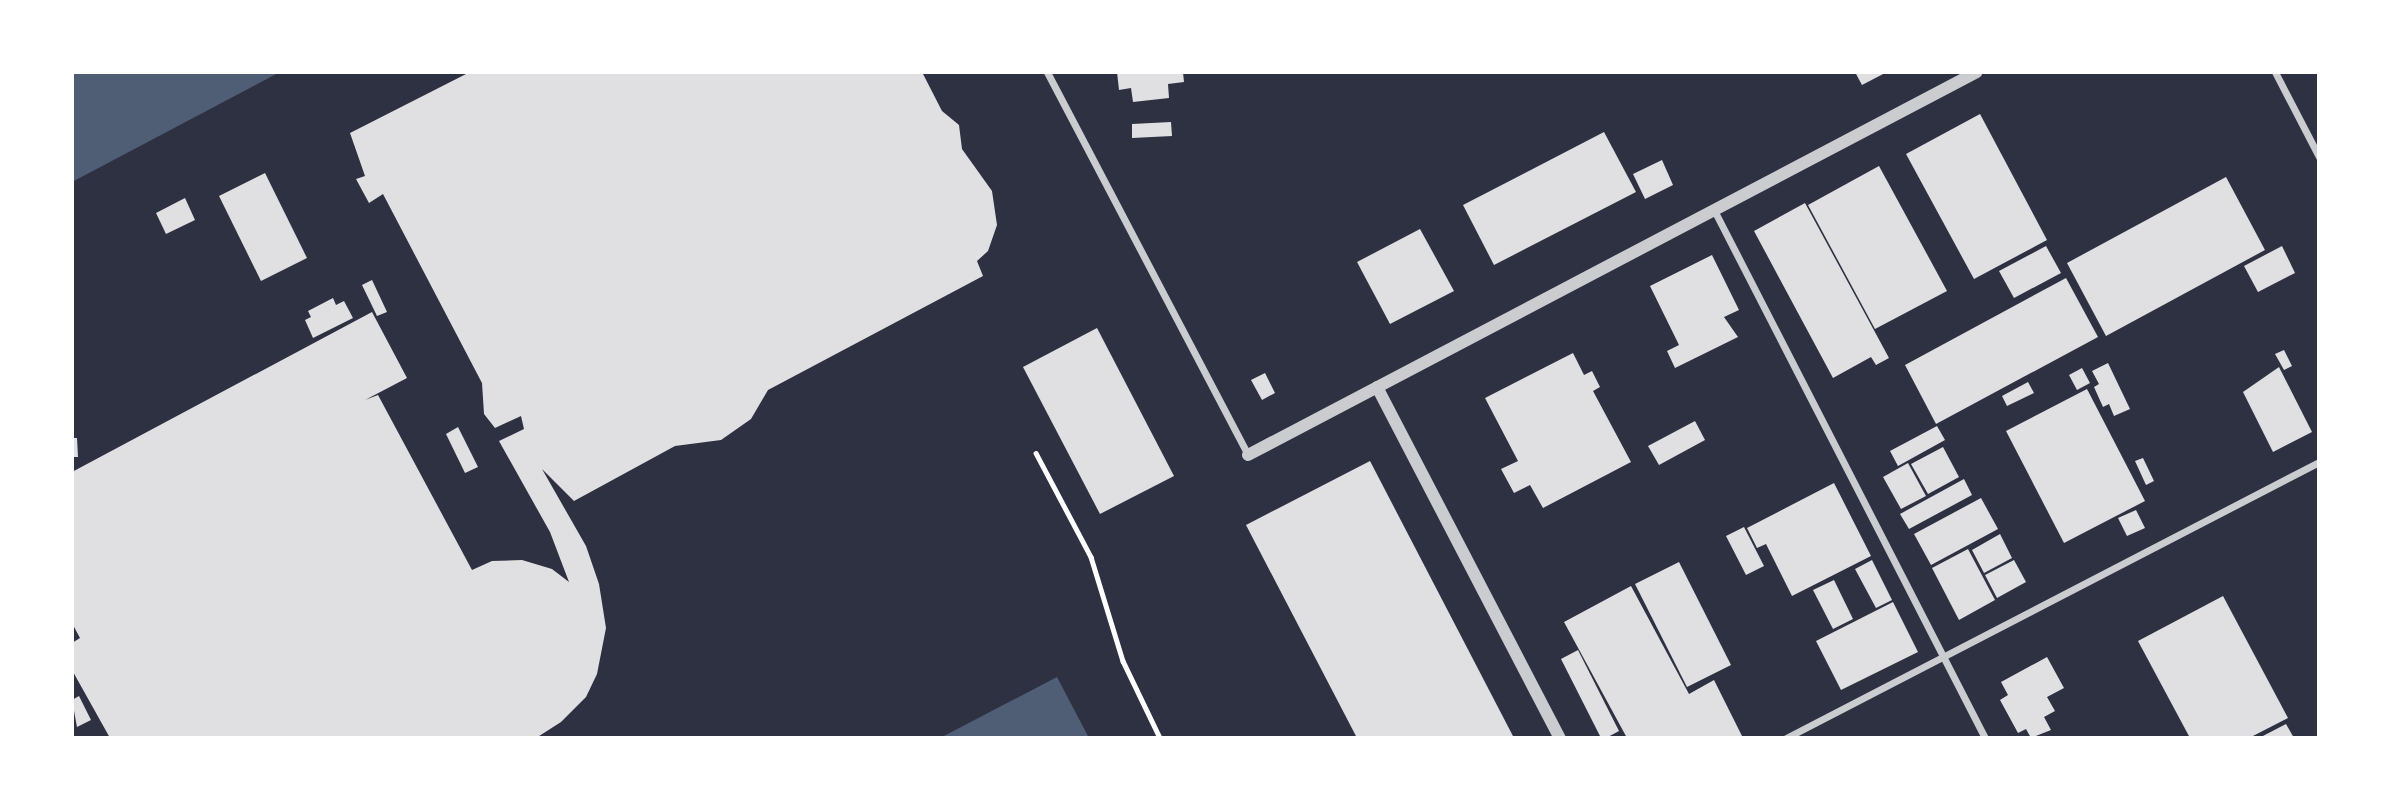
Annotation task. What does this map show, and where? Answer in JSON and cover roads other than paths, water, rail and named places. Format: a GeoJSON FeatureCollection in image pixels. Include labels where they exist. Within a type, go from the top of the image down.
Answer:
{"type":"FeatureCollection","features":[{"type":"Feature","properties":{"kind":"street"},"geometry":{"type":"LineString","coordinates":[[1047,72],[1248,455],[1977,72]]}},
{"type":"Feature","properties":{"kind":"street"},"geometry":{"type":"LineString","coordinates":[[2275,72],[2319,157]]}},
{"type":"Feature","properties":{"kind":"street"},"geometry":{"type":"LineString","coordinates":[[1714,210],[1984,738]]}},
{"type":"Feature","properties":{"kind":"street"},"geometry":{"type":"LineString","coordinates":[[1377,387],[1560,738]]}},
{"type":"Feature","properties":{"kind":"street"},"geometry":{"type":"LineString","coordinates":[[1786,738],[2319,462]]}},
{"type":"Feature","properties":{"kind":"water"},"geometry":{"type":"Polygon","coordinates":[[[72,72],[280,72],[72,182],[72,72]]]}},
{"type":"Feature","properties":{"kind":"water"},"geometry":{"type":"Polygon","coordinates":[[[1057,677],[1089,738],[940,738],[1057,677]]]}}]}
